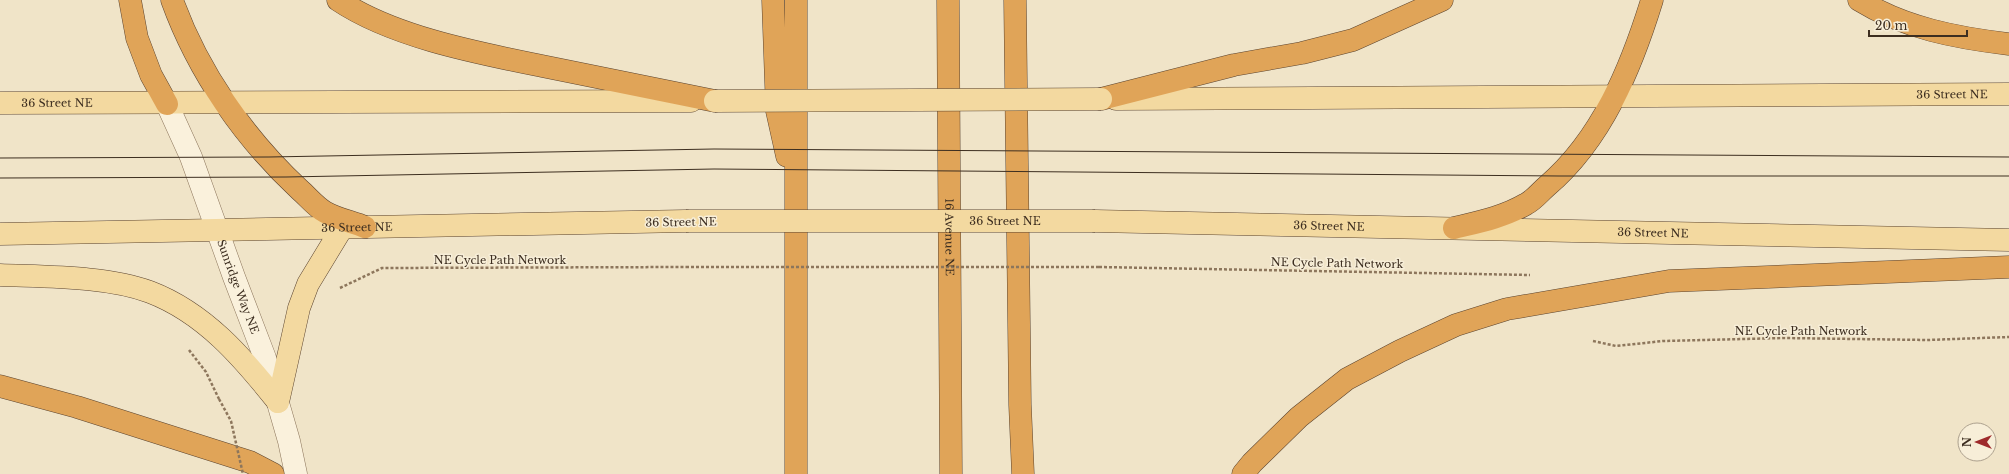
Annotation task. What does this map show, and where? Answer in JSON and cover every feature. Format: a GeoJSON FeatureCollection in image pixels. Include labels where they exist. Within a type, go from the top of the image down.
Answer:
{"type":"FeatureCollection","features":[{"type":"Feature","properties":{"kind":"highway"},"geometry":{"type":"LineString","coordinates":[[130,0],[137,38],[150,75],[167,104]]}},
{"type":"Feature","properties":{"kind":"highway"},"geometry":{"type":"LineString","coordinates":[[172,0],[181,25],[225,104],[286,177],[325,212],[365,227]]}},
{"type":"Feature","properties":{"kind":"highway"},"geometry":{"type":"LineString","coordinates":[[338,0],[354,11],[389,26],[477,53],[715,101]]}},
{"type":"Feature","properties":{"kind":"highway"},"geometry":{"type":"LineString","coordinates":[[773,0],[777,111],[796,192]]}},
{"type":"Feature","properties":{"kind":"highway"},"geometry":{"type":"LineString","coordinates":[[796,0],[796,474]]}},
{"type":"Feature","properties":{"kind":"highway","name":"16 Avenue NE"},"geometry":{"type":"LineString","coordinates":[[948,0],[951,474]]}},
{"type":"Feature","properties":{"kind":"highway"},"geometry":{"type":"LineString","coordinates":[[1015,0],[1020,381],[1023,474]]}},
{"type":"Feature","properties":{"kind":"highway"},"geometry":{"type":"LineString","coordinates":[[1101,99],[1234,65],[1302,53],[1353,40],[1442,0]]}},
{"type":"Feature","properties":{"kind":"highway"},"geometry":{"type":"LineString","coordinates":[[1454,228],[1499,217],[1527,203],[1563,171],[1595,129],[1615,96],[1637,46],[1652,0]]}},
{"type":"Feature","properties":{"kind":"highway"},"geometry":{"type":"LineString","coordinates":[[1859,0],[1877,11],[1921,28],[1974,40],[2009,44]]}},
{"type":"Feature","properties":{"kind":"highway"},"geometry":{"type":"LineString","coordinates":[[1243,474],[1252,462],[1299,417],[1347,379],[1400,351],[1456,325],[1507,309],[1669,280],[2009,267]]}},
{"type":"Feature","properties":{"kind":"highway"},"geometry":{"type":"LineString","coordinates":[[0,386],[77,407],[250,462],[273,474]]}},
{"type":"Feature","properties":{"kind":"main road","name":"36 Street NE"},"geometry":{"type":"LineString","coordinates":[[0,103],[225,104],[2009,94]]}},
{"type":"Feature","properties":{"kind":"main road","name":"36 Street NE"},"geometry":{"type":"LineString","coordinates":[[0,234],[686,221],[1095,221],[2009,240]]}},
{"type":"Feature","properties":{"kind":"main road"},"geometry":{"type":"LineString","coordinates":[[278,402],[298,308],[308,284],[342,228]]}},
{"type":"Feature","properties":{"kind":"main road"},"geometry":{"type":"LineString","coordinates":[[0,275],[65,278],[115,284],[150,292],[181,307],[226,342],[246,362],[278,402]]}},
{"type":"Feature","properties":{"kind":"street","name":"Sunridge Way NE"},"geometry":{"type":"LineString","coordinates":[[167,104],[192,157],[234,277],[265,358],[296,474]]}},
{"type":"Feature","properties":{"kind":"path","name":"NE Cycle Path Network"},"geometry":{"type":"LineString","coordinates":[[337,291],[343,286],[382,268],[1099,267],[1535,275]]}},
{"type":"Feature","properties":{"kind":"path","name":"NE Cycle Path Network"},"geometry":{"type":"LineString","coordinates":[[1593,341],[1616,346],[1663,341],[1784,338],[1927,340],[2009,336]]}},
{"type":"Feature","properties":{"kind":"path"},"geometry":{"type":"LineString","coordinates":[[186,346],[206,372],[231,421],[243,474]]}},
{"type":"Feature","properties":{"kind":"tram line"},"geometry":{"type":"LineString","coordinates":[[0,158],[269,157],[714,149],[2009,157]]}},
{"type":"Feature","properties":{"kind":"tram line"},"geometry":{"type":"LineString","coordinates":[[0,178],[286,177],[714,169],[1559,176],[2009,176]]}}]}
